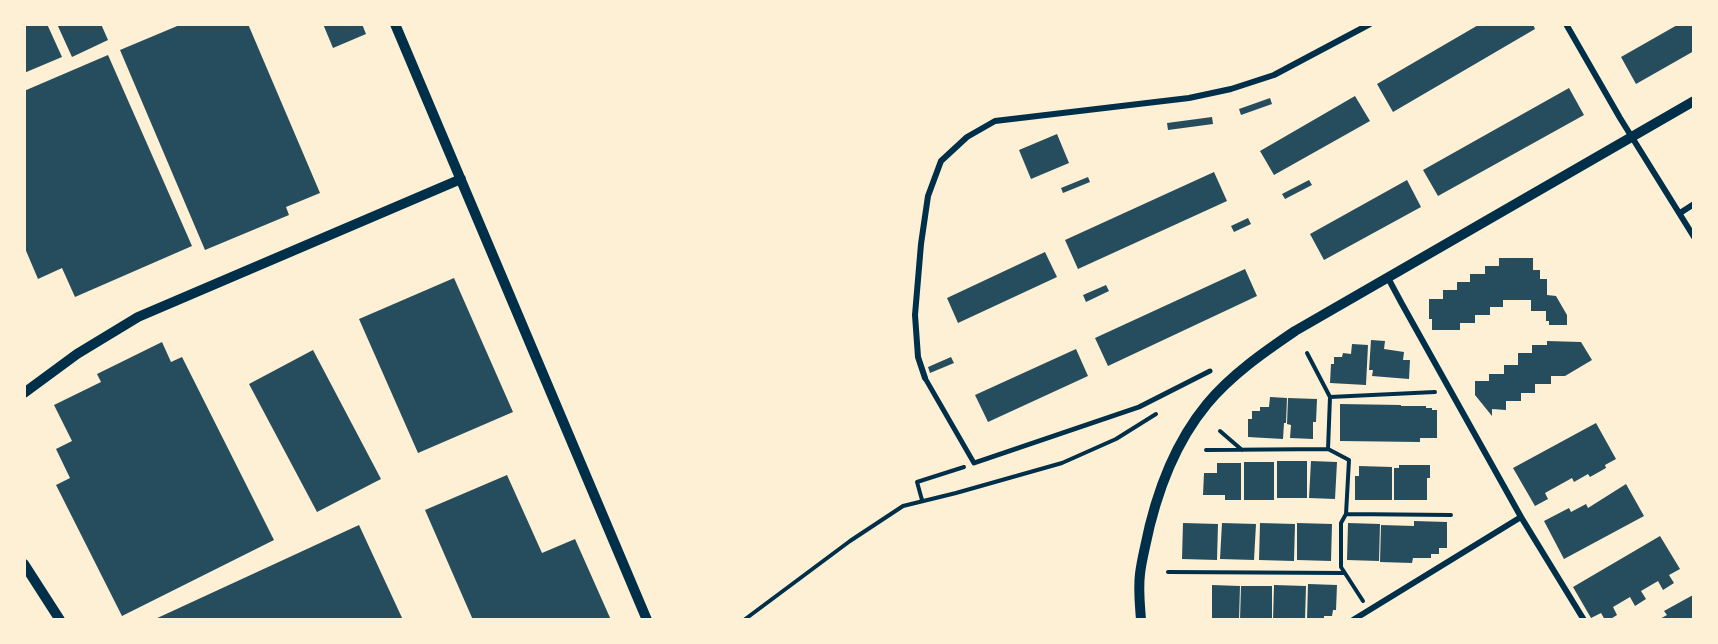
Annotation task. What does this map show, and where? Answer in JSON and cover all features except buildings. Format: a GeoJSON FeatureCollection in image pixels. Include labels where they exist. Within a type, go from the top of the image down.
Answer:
{"type":"FeatureCollection","features":[{"type":"Feature","properties":{"kind":"street"},"geometry":{"type":"LineString","coordinates":[[395,24],[647,620]]}},
{"type":"Feature","properties":{"kind":"street"},"geometry":{"type":"LineString","coordinates":[[1210,371],[1139,407],[974,463],[925,378],[918,357],[915,315],[921,244],[928,196],[941,161],[967,137],[995,120],[1189,98],[1231,89],[1274,75],[1370,24]]}},
{"type":"Feature","properties":{"kind":"street"},"geometry":{"type":"LineString","coordinates":[[1566,24],[1632,138],[1694,237]]}},
{"type":"Feature","properties":{"kind":"street"},"geometry":{"type":"LineString","coordinates":[[1141,620],[1140,574],[1149,525],[1174,457],[1190,428],[1208,403],[1261,354],[1295,331],[1694,102]]}},
{"type":"Feature","properties":{"kind":"street"},"geometry":{"type":"LineString","coordinates":[[24,393],[77,354],[138,317],[461,179]]}},
{"type":"Feature","properties":{"kind":"street"},"geometry":{"type":"LineString","coordinates":[[1680,213],[1694,204]]}},
{"type":"Feature","properties":{"kind":"street"},"geometry":{"type":"LineString","coordinates":[[1388,278],[1521,517],[1584,620]]}},
{"type":"Feature","properties":{"kind":"street"},"geometry":{"type":"LineString","coordinates":[[1353,620],[1521,517]]}},
{"type":"Feature","properties":{"kind":"street"},"geometry":{"type":"LineString","coordinates":[[24,564],[60,620]]}},
{"type":"Feature","properties":{"kind":"path"},"geometry":{"type":"LineString","coordinates":[[1307,353],[1330,397],[1328,449]]}},
{"type":"Feature","properties":{"kind":"path"},"geometry":{"type":"LineString","coordinates":[[1330,397],[1435,392]]}},
{"type":"Feature","properties":{"kind":"path"},"geometry":{"type":"LineString","coordinates":[[744,620],[850,540],[903,506],[956,494],[1062,463],[1116,439],[1162,410]]}},
{"type":"Feature","properties":{"kind":"path"},"geometry":{"type":"LineString","coordinates":[[1220,431],[1243,450]]}},
{"type":"Feature","properties":{"kind":"path"},"geometry":{"type":"LineString","coordinates":[[1206,450],[1328,449],[1349,460],[1346,514],[1341,523],[1341,567],[1363,602]]}},
{"type":"Feature","properties":{"kind":"path"},"geometry":{"type":"LineString","coordinates":[[922,500],[917,482],[974,463]]}},
{"type":"Feature","properties":{"kind":"path"},"geometry":{"type":"LineString","coordinates":[[1346,514],[1451,515]]}},
{"type":"Feature","properties":{"kind":"path"},"geometry":{"type":"LineString","coordinates":[[1168,572],[1345,573]]}}]}
